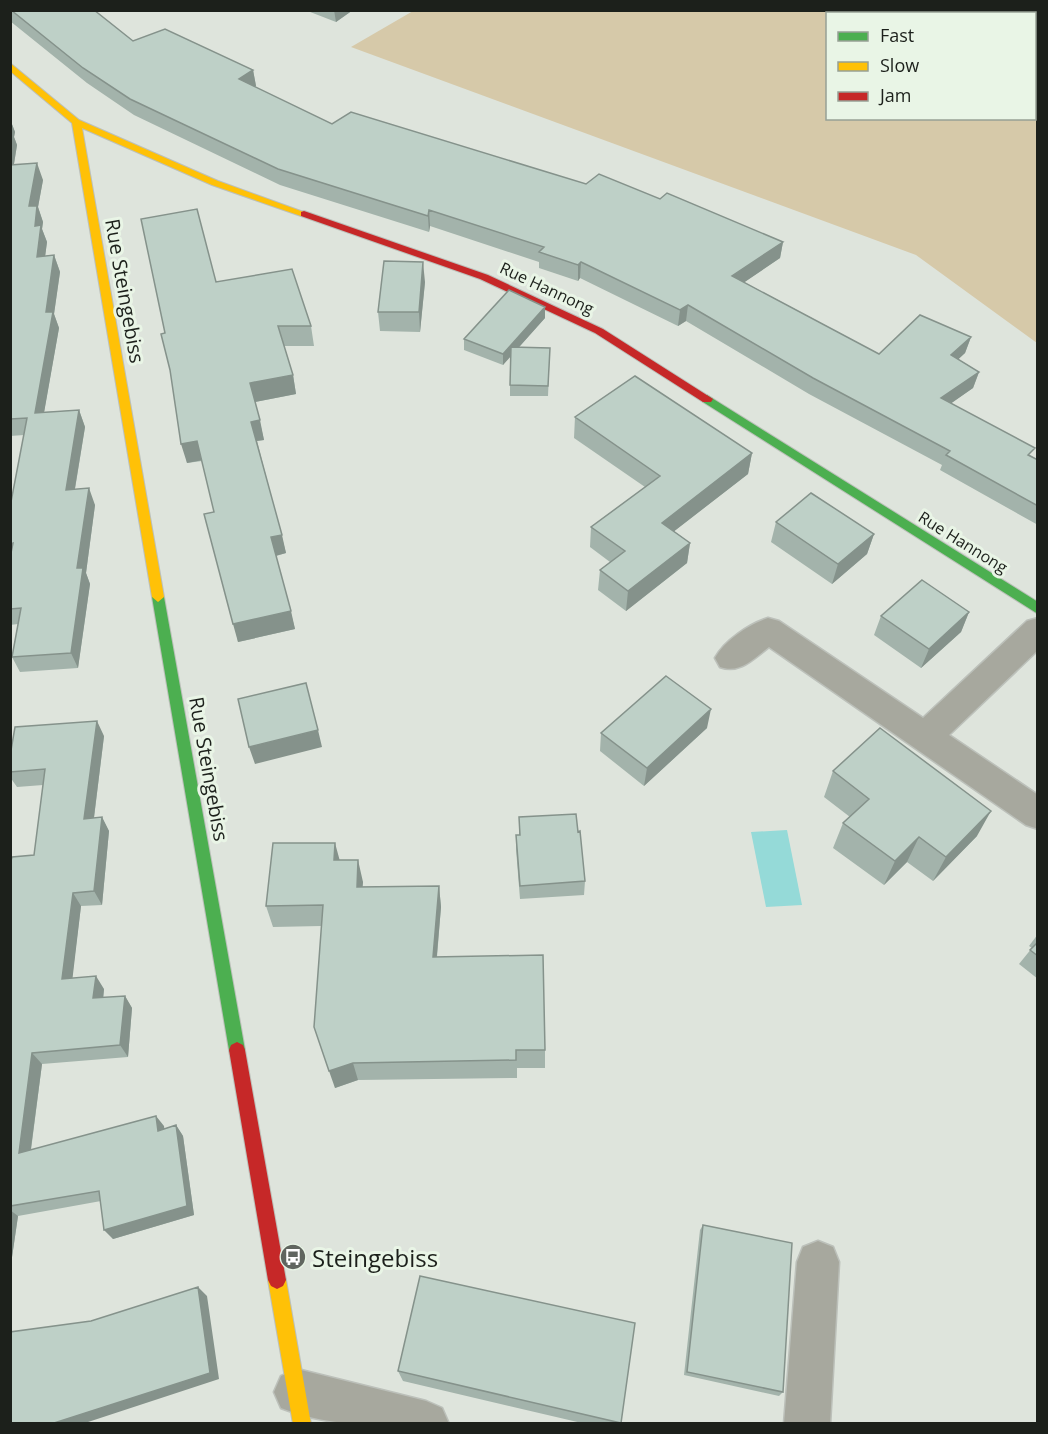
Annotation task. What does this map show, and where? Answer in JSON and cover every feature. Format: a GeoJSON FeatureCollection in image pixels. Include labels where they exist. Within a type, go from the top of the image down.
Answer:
{"type":"FeatureCollection","features":[{"type":"Feature","properties":{"kind":"street","name":"Rue Hannong"},"geometry":{"type":"LineString","coordinates":[[10,66],[76,122],[215,183],[484,277],[599,330],[1038,609]]}},
{"type":"Feature","properties":{"kind":"street","name":"Rue Steingebiss"},"geometry":{"type":"LineString","coordinates":[[76,122],[299,1408]]}},
{"type":"Feature","properties":{"kind":"street"},"geometry":{"type":"LineString","coordinates":[[731,658],[768,630],[1038,814]]}},
{"type":"Feature","properties":{"kind":"street"},"geometry":{"type":"LineString","coordinates":[[926,736],[1038,630]]}},
{"type":"Feature","properties":{"kind":"street"},"geometry":{"type":"LineString","coordinates":[[807,1424],[818,1262]]}},
{"type":"Feature","properties":{"kind":"street"},"geometry":{"type":"LineString","coordinates":[[299,1408],[426,1424]]}},
{"type":"Feature","properties":{"kind":"shaded area"},"geometry":{"type":"Polygon","coordinates":[[[413,11],[1037,11],[1037,343],[916,255],[351,47],[413,11]]]}},
{"type":"Feature","properties":{"kind":"water"},"geometry":{"type":"Polygon","coordinates":[[[787,830],[802,905],[766,907],[751,832],[787,830]]]}},
{"type":"Feature","properties":{"kind":"building"},"geometry":{"type":"Polygon","coordinates":[[[11,10],[94,10],[133,41],[165,29],[253,70],[239,79],[332,124],[351,112],[586,184],[599,174],[660,199],[667,193],[783,242],[732,276],[879,354],[920,315],[971,337],[951,355],[979,372],[941,398],[1035,448],[1028,455],[1038,460],[1038,506],[946,455],[950,451],[813,378],[688,305],[680,310],[581,262],[578,265],[539,252],[544,247],[429,210],[428,216],[278,169],[130,99],[83,68],[11,10]]]}},
{"type":"Feature","properties":{"kind":"building"},"geometry":{"type":"Polygon","coordinates":[[[37,163],[29,206],[37,206],[35,226],[41,225],[37,257],[54,255],[46,312],[53,312],[35,413],[79,410],[66,490],[89,488],[77,568],[83,568],[71,653],[12,657],[21,608],[10,609],[10,558],[13,543],[10,544],[10,507],[27,418],[10,419],[10,165],[37,163]]]}},
{"type":"Feature","properties":{"kind":"building"},"geometry":{"type":"Polygon","coordinates":[[[197,209],[216,282],[292,269],[311,326],[278,326],[293,375],[250,383],[260,420],[251,422],[282,535],[271,537],[291,611],[233,624],[204,514],[214,512],[197,441],[181,444],[170,370],[161,334],[165,333],[141,219],[197,209]]]}},
{"type":"Feature","properties":{"kind":"building"},"geometry":{"type":"Polygon","coordinates":[[[384,261],[423,262],[419,312],[378,312],[384,261]]]}},
{"type":"Feature","properties":{"kind":"building"},"geometry":{"type":"Polygon","coordinates":[[[509,290],[545,307],[503,354],[464,339],[509,290]]]}},
{"type":"Feature","properties":{"kind":"building"},"geometry":{"type":"Polygon","coordinates":[[[511,347],[550,348],[548,386],[510,385],[511,347]]]}},
{"type":"Feature","properties":{"kind":"building"},"geometry":{"type":"Polygon","coordinates":[[[635,376],[752,453],[662,523],[690,543],[628,591],[600,570],[625,551],[591,527],[660,476],[575,417],[635,376]]]}},
{"type":"Feature","properties":{"kind":"building"},"geometry":{"type":"Polygon","coordinates":[[[811,493],[874,534],[838,564],[776,522],[811,493]]]}},
{"type":"Feature","properties":{"kind":"building"},"geometry":{"type":"Polygon","coordinates":[[[922,580],[969,612],[929,649],[881,616],[922,580]]]}},
{"type":"Feature","properties":{"kind":"building"},"geometry":{"type":"Polygon","coordinates":[[[666,676],[711,709],[647,768],[601,733],[666,676]]]}},
{"type":"Feature","properties":{"kind":"building"},"geometry":{"type":"Polygon","coordinates":[[[306,683],[318,730],[249,747],[238,699],[306,683]]]}},
{"type":"Feature","properties":{"kind":"building"},"geometry":{"type":"Polygon","coordinates":[[[97,721],[84,819],[102,817],[94,891],[73,893],[62,979],[96,976],[93,998],[125,996],[120,1045],[32,1053],[19,1153],[156,1116],[158,1131],[176,1125],[187,1206],[104,1230],[99,1191],[10,1206],[10,864],[12,857],[34,855],[45,769],[10,772],[15,727],[97,721]]]}},
{"type":"Feature","properties":{"kind":"building"},"geometry":{"type":"Polygon","coordinates":[[[880,728],[991,811],[946,857],[919,837],[895,861],[843,823],[869,799],[833,771],[880,728]]]}},
{"type":"Feature","properties":{"kind":"building"},"geometry":{"type":"Polygon","coordinates":[[[576,814],[585,881],[520,886],[516,835],[520,835],[519,817],[576,814]]]}},
{"type":"Feature","properties":{"kind":"building"},"geometry":{"type":"Polygon","coordinates":[[[273,843],[335,843],[334,860],[358,860],[357,887],[439,886],[433,957],[543,955],[545,1050],[516,1050],[516,1060],[353,1063],[329,1071],[314,1027],[323,905],[266,906],[273,843]]]}},
{"type":"Feature","properties":{"kind":"building"},"geometry":{"type":"Polygon","coordinates":[[[1038,942],[1038,956],[1030,950],[1038,942]]]}},
{"type":"Feature","properties":{"kind":"building"},"geometry":{"type":"Polygon","coordinates":[[[703,1225],[792,1243],[783,1392],[687,1372],[703,1225]]]}},
{"type":"Feature","properties":{"kind":"building"},"geometry":{"type":"Polygon","coordinates":[[[420,1276],[635,1323],[621,1423],[398,1371],[420,1276]]]}},
{"type":"Feature","properties":{"kind":"building"},"geometry":{"type":"Polygon","coordinates":[[[198,1287],[210,1373],[51,1424],[10,1424],[10,1332],[91,1321],[198,1287]]]}},
{"type":"Feature","properties":{"kind":"traffic: fast"},"geometry":{"type":"LineString","coordinates":[[707,399],[1038,609]]}},
{"type":"Feature","properties":{"kind":"traffic: fast"},"geometry":{"type":"LineString","coordinates":[[158,597],[237,1050]]}},
{"type":"Feature","properties":{"kind":"traffic: slow"},"geometry":{"type":"LineString","coordinates":[[10,66],[76,122],[215,183],[304,214]]}},
{"type":"Feature","properties":{"kind":"traffic: slow"},"geometry":{"type":"LineString","coordinates":[[76,122],[158,597]]}},
{"type":"Feature","properties":{"kind":"traffic: slow"},"geometry":{"type":"LineString","coordinates":[[277,1280],[302,1424]]}},
{"type":"Feature","properties":{"kind":"traffic: jam"},"geometry":{"type":"LineString","coordinates":[[304,214],[484,277],[599,331],[707,399]]}},
{"type":"Feature","properties":{"kind":"traffic: jam"},"geometry":{"type":"LineString","coordinates":[[237,1050],[277,1280]]}},
{"type":"Feature","properties":{"kind":"place","name":"Steingebiss"},"geometry":{"type":"Point","coordinates":[293,1257]}}]}
